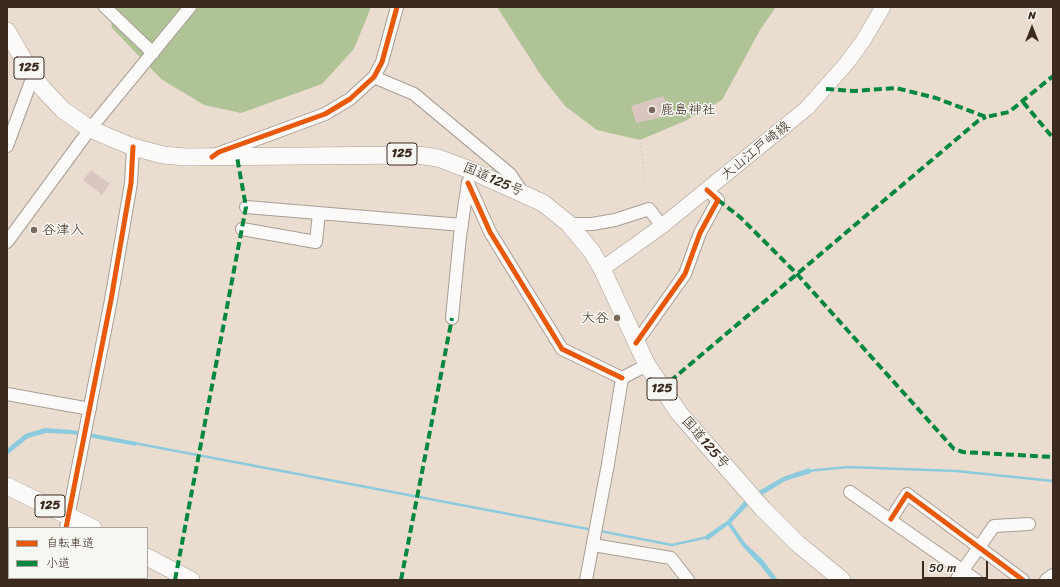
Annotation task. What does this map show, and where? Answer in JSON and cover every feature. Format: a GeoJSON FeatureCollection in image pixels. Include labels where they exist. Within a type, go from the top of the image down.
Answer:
{"type":"FeatureCollection","features":[{"type":"Feature","properties":{"kind":"highway","name":"国道125号"},"geometry":{"type":"LineString","coordinates":[[7,31],[33,76],[63,110],[90,129],[133,147],[163,155],[212,157],[418,155],[438,158],[469,176],[522,192],[542,203],[569,224],[589,247],[602,269],[647,365],[678,413],[748,492],[810,556],[842,580]]}},
{"type":"Feature","properties":{"kind":"highway","name":"125"},"geometry":{"type":"LineString","coordinates":[[7,486],[68,522],[89,527]]}},
{"type":"Feature","properties":{"kind":"highway"},"geometry":{"type":"LineString","coordinates":[[148,558],[191,580]]}},
{"type":"Feature","properties":{"kind":"main road","name":"大山江戸崎線"},"geometry":{"type":"LineString","coordinates":[[602,269],[662,226],[789,124],[826,89],[863,41],[883,7]]}},
{"type":"Feature","properties":{"kind":"street"},"geometry":{"type":"LineString","coordinates":[[105,7],[153,54]]}},
{"type":"Feature","properties":{"kind":"street"},"geometry":{"type":"LineString","coordinates":[[7,242],[90,129],[190,7]]}},
{"type":"Feature","properties":{"kind":"street"},"geometry":{"type":"LineString","coordinates":[[212,157],[219,152],[325,114],[350,99],[374,77],[384,56],[398,7]]}},
{"type":"Feature","properties":{"kind":"street"},"geometry":{"type":"LineString","coordinates":[[7,146],[33,76]]}},
{"type":"Feature","properties":{"kind":"street"},"geometry":{"type":"LineString","coordinates":[[374,77],[414,94],[510,174],[522,192]]}},
{"type":"Feature","properties":{"kind":"street"},"geometry":{"type":"LineString","coordinates":[[68,522],[87,427],[131,183],[133,147]]}},
{"type":"Feature","properties":{"kind":"street"},"geometry":{"type":"LineString","coordinates":[[452,318],[469,176]]}},
{"type":"Feature","properties":{"kind":"street"},"geometry":{"type":"LineString","coordinates":[[469,176],[490,232],[562,349],[622,378]]}},
{"type":"Feature","properties":{"kind":"street"},"geometry":{"type":"LineString","coordinates":[[636,343],[685,274],[700,233],[718,200],[707,190]]}},
{"type":"Feature","properties":{"kind":"street"},"geometry":{"type":"LineString","coordinates":[[246,207],[462,225]]}},
{"type":"Feature","properties":{"kind":"street"},"geometry":{"type":"LineString","coordinates":[[569,224],[592,224],[616,220],[649,210],[662,226]]}},
{"type":"Feature","properties":{"kind":"street"},"geometry":{"type":"LineString","coordinates":[[242,229],[316,242],[319,213]]}},
{"type":"Feature","properties":{"kind":"street"},"geometry":{"type":"LineString","coordinates":[[622,378],[647,365]]}},
{"type":"Feature","properties":{"kind":"street"},"geometry":{"type":"LineString","coordinates":[[586,580],[608,464],[622,378]]}},
{"type":"Feature","properties":{"kind":"street"},"geometry":{"type":"LineString","coordinates":[[7,394],[90,409]]}},
{"type":"Feature","properties":{"kind":"street"},"geometry":{"type":"LineString","coordinates":[[850,492],[891,519],[960,575],[976,580]]}},
{"type":"Feature","properties":{"kind":"street"},"geometry":{"type":"LineString","coordinates":[[891,519],[907,494],[1023,580]]}},
{"type":"Feature","properties":{"kind":"street"},"geometry":{"type":"LineString","coordinates":[[960,575],[994,526],[1029,524]]}},
{"type":"Feature","properties":{"kind":"street"},"geometry":{"type":"LineString","coordinates":[[593,542],[671,558],[688,580]]}},
{"type":"Feature","properties":{"kind":"street"},"geometry":{"type":"LineString","coordinates":[[1046,580],[1053,575]]}},
{"type":"Feature","properties":{"kind":"path"},"geometry":{"type":"LineString","coordinates":[[639,123],[645,187]]}},
{"type":"Feature","properties":{"kind":"green space"},"geometry":{"type":"Polygon","coordinates":[[[109,7],[371,7],[354,49],[322,84],[241,113],[204,105],[161,79],[112,28],[109,7]]]}},
{"type":"Feature","properties":{"kind":"green space"},"geometry":{"type":"Polygon","coordinates":[[[497,7],[776,7],[760,30],[722,100],[685,121],[640,140],[597,130],[565,106],[542,77],[497,7]]]}},
{"type":"Feature","properties":{"kind":"water"},"geometry":{"type":"Polygon","coordinates":[[[45,428],[72,430],[137,442],[136,446],[72,434],[46,433],[28,438],[7,455],[7,449],[25,434],[45,428]]]}},
{"type":"Feature","properties":{"kind":"water"},"geometry":{"type":"Polygon","coordinates":[[[809,468],[811,473],[785,481],[752,501],[731,523],[745,543],[763,560],[778,580],[772,580],[743,547],[728,525],[707,541],[705,536],[727,521],[748,497],[783,477],[809,468]]]}},
{"type":"Feature","properties":{"kind":"building","name":"鹿島神社"},"geometry":{"type":"Polygon","coordinates":[[[663,96],[673,115],[636,123],[631,106],[663,96]]]}},
{"type":"Feature","properties":{"kind":"building"},"geometry":{"type":"Polygon","coordinates":[[[91,170],[110,184],[102,195],[83,180],[91,170]]]}},
{"type":"Feature","properties":{"kind":"waterway"},"geometry":{"type":"LineString","coordinates":[[134,443],[593,530]]}},
{"type":"Feature","properties":{"kind":"waterway"},"geometry":{"type":"LineString","coordinates":[[807,471],[848,467],[956,471],[1053,481]]}},
{"type":"Feature","properties":{"kind":"waterway"},"geometry":{"type":"LineString","coordinates":[[600,531],[672,545],[708,537]]}},
{"type":"Feature","properties":{"kind":"marked path"},"geometry":{"type":"LineString","coordinates":[[826,89],[854,91],[896,88],[936,98],[986,117],[1009,112],[1053,76]]}},
{"type":"Feature","properties":{"kind":"marked path"},"geometry":{"type":"LineString","coordinates":[[1023,102],[1053,138]]}},
{"type":"Feature","properties":{"kind":"marked path"},"geometry":{"type":"LineString","coordinates":[[661,389],[978,121],[986,117]]}},
{"type":"Feature","properties":{"kind":"marked path"},"geometry":{"type":"LineString","coordinates":[[175,580],[246,207],[237,157]]}},
{"type":"Feature","properties":{"kind":"marked path"},"geometry":{"type":"LineString","coordinates":[[718,200],[740,217],[797,274],[954,449],[963,452],[1053,457]]}},
{"type":"Feature","properties":{"kind":"marked path"},"geometry":{"type":"LineString","coordinates":[[401,580],[452,318]]}},
{"type":"Feature","properties":{"kind":"cycle path"},"geometry":{"type":"LineString","coordinates":[[212,157],[219,152],[325,114],[350,99],[374,77],[382,62],[397,7]]}},
{"type":"Feature","properties":{"kind":"cycle path"},"geometry":{"type":"LineString","coordinates":[[66,527],[111,300],[131,183],[133,147]]}},
{"type":"Feature","properties":{"kind":"cycle path"},"geometry":{"type":"LineString","coordinates":[[468,183],[490,232],[562,349],[622,378]]}},
{"type":"Feature","properties":{"kind":"cycle path"},"geometry":{"type":"LineString","coordinates":[[636,343],[685,274],[700,233],[718,200],[707,190]]}},
{"type":"Feature","properties":{"kind":"cycle path"},"geometry":{"type":"LineString","coordinates":[[891,519],[907,494],[1023,580]]}},
{"type":"Feature","properties":{"kind":"place","name":"鹿島神社"},"geometry":{"type":"Point","coordinates":[652,110]}},
{"type":"Feature","properties":{"kind":"place","name":"谷津入"},"geometry":{"type":"Point","coordinates":[34,230]}},
{"type":"Feature","properties":{"kind":"place","name":"大谷"},"geometry":{"type":"Point","coordinates":[617,318]}}]}
